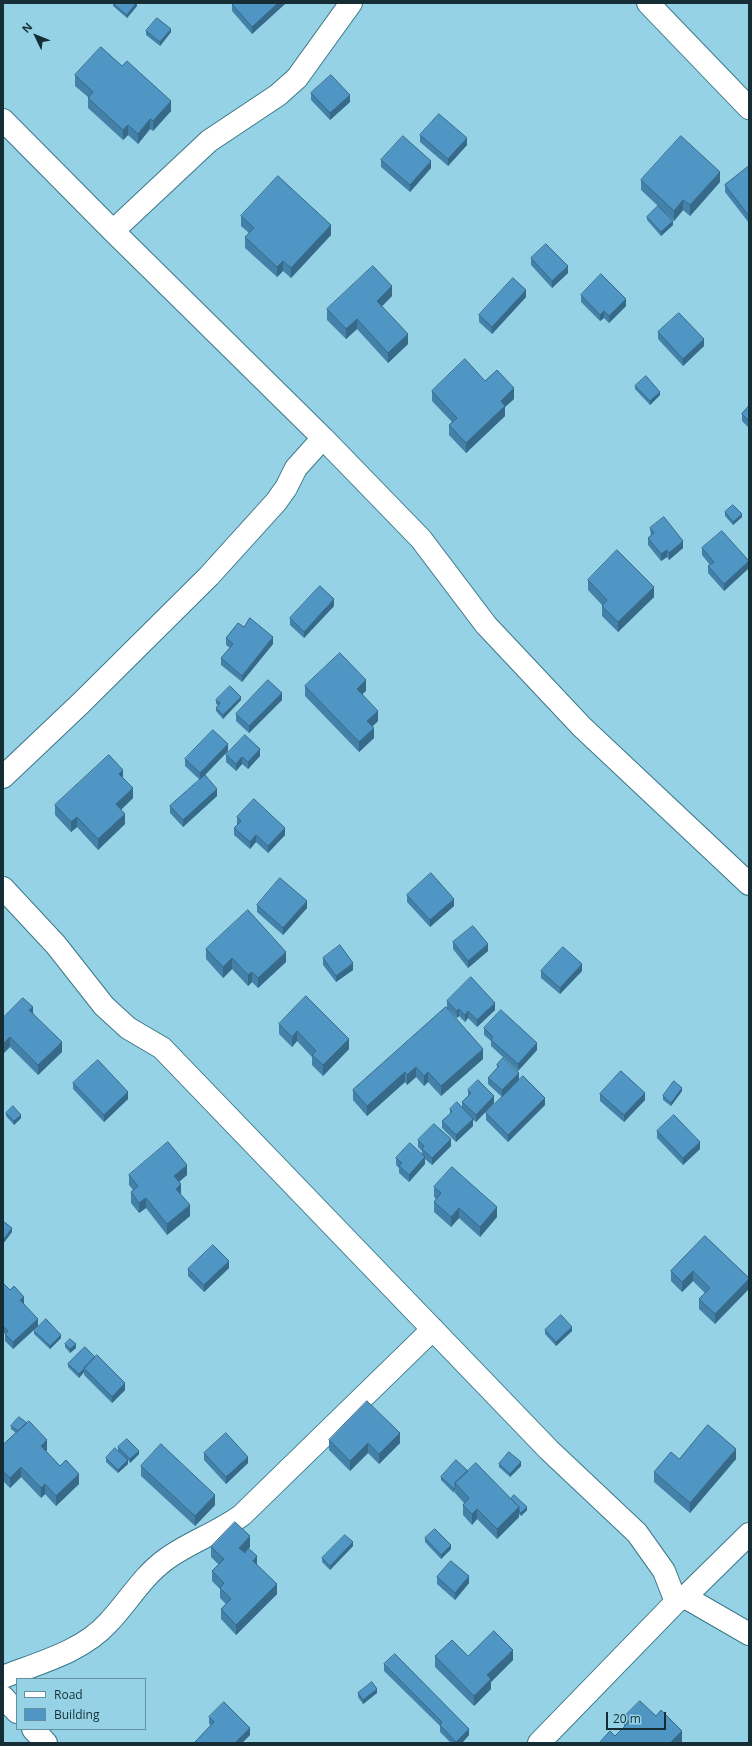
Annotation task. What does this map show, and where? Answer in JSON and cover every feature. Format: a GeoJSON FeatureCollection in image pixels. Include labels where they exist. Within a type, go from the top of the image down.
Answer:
{"type":"FeatureCollection","features":[{"type":"Feature","properties":{"kind":"street"},"geometry":{"type":"LineString","coordinates":[[113,231],[209,141],[278,95],[297,78],[351,3]]}},
{"type":"Feature","properties":{"kind":"street"},"geometry":{"type":"LineString","coordinates":[[648,3],[749,108]]}},
{"type":"Feature","properties":{"kind":"street"},"geometry":{"type":"LineString","coordinates":[[3,120],[322,438],[420,539],[486,625],[582,727],[749,884]]}},
{"type":"Feature","properties":{"kind":"street"},"geometry":{"type":"LineString","coordinates":[[3,777],[80,704],[209,576],[276,502],[286,488],[296,468],[322,438]]}},
{"type":"Feature","properties":{"kind":"street"},"geometry":{"type":"LineString","coordinates":[[3,888],[56,945],[104,1006],[128,1028],[162,1048],[549,1450],[637,1533],[664,1571],[681,1600],[749,1634]]}},
{"type":"Feature","properties":{"kind":"street"},"geometry":{"type":"LineString","coordinates":[[3,1677],[68,1650],[90,1639],[108,1624],[147,1576],[165,1560],[184,1548],[228,1525],[242,1515],[433,1329]]}},
{"type":"Feature","properties":{"kind":"street"},"geometry":{"type":"LineString","coordinates":[[539,1743],[749,1534]]}},
{"type":"Feature","properties":{"kind":"street"},"geometry":{"type":"LineString","coordinates":[[3,1697],[16,1711]]}},
{"type":"Feature","properties":{"kind":"street"},"geometry":{"type":"LineString","coordinates":[[34,1730],[46,1743]]}},
{"type":"Feature","properties":{"kind":"building"},"geometry":{"type":"Polygon","coordinates":[[[113,3],[136,3],[127,15],[113,3]]]}},
{"type":"Feature","properties":{"kind":"building"},"geometry":{"type":"Polygon","coordinates":[[[278,3],[252,27],[232,4],[278,3]]]}},
{"type":"Feature","properties":{"kind":"building"},"geometry":{"type":"Polygon","coordinates":[[[157,18],[171,29],[160,42],[146,31],[157,18]]]}},
{"type":"Feature","properties":{"kind":"building"},"geometry":{"type":"Polygon","coordinates":[[[101,47],[122,66],[127,61],[171,101],[153,121],[150,119],[138,134],[128,125],[123,130],[88,98],[93,92],[75,75],[101,47]]]}},
{"type":"Feature","properties":{"kind":"building"},"geometry":{"type":"Polygon","coordinates":[[[331,75],[350,95],[330,113],[311,93],[331,75]]]}},
{"type":"Feature","properties":{"kind":"building"},"geometry":{"type":"Polygon","coordinates":[[[439,114],[467,138],[448,159],[420,135],[439,114]]]}},
{"type":"Feature","properties":{"kind":"building"},"geometry":{"type":"Polygon","coordinates":[[[403,136],[431,161],[410,185],[381,160],[403,136]]]}},
{"type":"Feature","properties":{"kind":"building"},"geometry":{"type":"Polygon","coordinates":[[[681,136],[720,172],[690,205],[683,200],[674,211],[641,180],[681,136]]]}},
{"type":"Feature","properties":{"kind":"building"},"geometry":{"type":"Polygon","coordinates":[[[749,166],[749,216],[725,185],[749,166]]]}},
{"type":"Feature","properties":{"kind":"building"},"geometry":{"type":"Polygon","coordinates":[[[278,176],[331,225],[291,268],[283,261],[277,267],[245,237],[254,228],[241,216],[278,176]]]}},
{"type":"Feature","properties":{"kind":"building"},"geometry":{"type":"Polygon","coordinates":[[[658,206],[673,221],[661,232],[647,217],[658,206]]]}},
{"type":"Feature","properties":{"kind":"building"},"geometry":{"type":"Polygon","coordinates":[[[546,244],[568,266],[552,281],[531,258],[546,244]]]}},
{"type":"Feature","properties":{"kind":"building"},"geometry":{"type":"Polygon","coordinates":[[[373,266],[392,286],[377,301],[408,334],[388,353],[357,319],[346,329],[327,309],[373,266]]]}},
{"type":"Feature","properties":{"kind":"building"},"geometry":{"type":"Polygon","coordinates":[[[601,274],[626,299],[609,316],[604,311],[600,315],[581,295],[601,274]]]}},
{"type":"Feature","properties":{"kind":"building"},"geometry":{"type":"Polygon","coordinates":[[[513,278],[526,290],[492,327],[479,315],[513,278]]]}},
{"type":"Feature","properties":{"kind":"building"},"geometry":{"type":"Polygon","coordinates":[[[679,313],[704,339],[683,359],[658,332],[679,313]]]}},
{"type":"Feature","properties":{"kind":"building"},"geometry":{"type":"Polygon","coordinates":[[[465,359],[485,381],[497,370],[514,388],[501,401],[505,406],[466,443],[449,425],[457,418],[432,391],[465,359]]]}},
{"type":"Feature","properties":{"kind":"building"},"geometry":{"type":"Polygon","coordinates":[[[646,376],[660,392],[650,401],[635,386],[646,376]]]}},
{"type":"Feature","properties":{"kind":"building"},"geometry":{"type":"Polygon","coordinates":[[[749,406],[749,421],[742,414],[749,406]]]}},
{"type":"Feature","properties":{"kind":"building"},"geometry":{"type":"Polygon","coordinates":[[[733,505],[742,514],[733,522],[725,512],[733,505]]]}},
{"type":"Feature","properties":{"kind":"building"},"geometry":{"type":"Polygon","coordinates":[[[664,517],[683,541],[669,553],[667,550],[661,554],[648,538],[654,533],[650,528],[664,517]]]}},
{"type":"Feature","properties":{"kind":"building"},"geometry":{"type":"Polygon","coordinates":[[[722,531],[749,561],[724,584],[708,566],[714,562],[702,548],[722,531]]]}},
{"type":"Feature","properties":{"kind":"building"},"geometry":{"type":"Polygon","coordinates":[[[617,550],[654,587],[618,622],[602,606],[607,600],[588,580],[617,550]]]}},
{"type":"Feature","properties":{"kind":"building"},"geometry":{"type":"Polygon","coordinates":[[[320,586],[334,599],[304,632],[290,618],[320,586]]]}},
{"type":"Feature","properties":{"kind":"building"},"geometry":{"type":"Polygon","coordinates":[[[250,618],[273,637],[242,676],[221,658],[233,644],[226,638],[238,623],[244,627],[250,618]]]}},
{"type":"Feature","properties":{"kind":"building"},"geometry":{"type":"Polygon","coordinates":[[[340,653],[366,680],[357,689],[378,711],[367,721],[374,728],[359,742],[305,686],[340,653]]]}},
{"type":"Feature","properties":{"kind":"building"},"geometry":{"type":"Polygon","coordinates":[[[268,680],[282,693],[249,726],[236,714],[268,680]]]}},
{"type":"Feature","properties":{"kind":"building"},"geometry":{"type":"Polygon","coordinates":[[[230,686],[241,697],[223,715],[216,708],[220,703],[216,700],[230,686]]]}},
{"type":"Feature","properties":{"kind":"building"},"geometry":{"type":"Polygon","coordinates":[[[213,730],[228,744],[200,773],[185,759],[213,730]]]}},
{"type":"Feature","properties":{"kind":"building"},"geometry":{"type":"Polygon","coordinates":[[[245,735],[260,749],[248,762],[242,757],[236,764],[226,755],[245,735]]]}},
{"type":"Feature","properties":{"kind":"building"},"geometry":{"type":"Polygon","coordinates":[[[109,755],[123,770],[119,774],[133,788],[116,804],[125,814],[98,839],[77,817],[71,822],[55,805],[109,755]]]}},
{"type":"Feature","properties":{"kind":"building"},"geometry":{"type":"Polygon","coordinates":[[[205,775],[217,789],[183,820],[170,806],[205,775]]]}},
{"type":"Feature","properties":{"kind":"building"},"geometry":{"type":"Polygon","coordinates":[[[254,799],[285,828],[268,846],[256,835],[250,842],[234,828],[241,821],[237,817],[254,799]]]}},
{"type":"Feature","properties":{"kind":"building"},"geometry":{"type":"Polygon","coordinates":[[[431,873],[454,899],[430,920],[407,895],[431,873]]]}},
{"type":"Feature","properties":{"kind":"building"},"geometry":{"type":"Polygon","coordinates":[[[280,878],[307,901],[283,928],[257,905],[280,878]]]}},
{"type":"Feature","properties":{"kind":"building"},"geometry":{"type":"Polygon","coordinates":[[[248,910],[286,952],[258,978],[252,972],[248,975],[232,958],[223,967],[206,949],[248,910]]]}},
{"type":"Feature","properties":{"kind":"building"},"geometry":{"type":"Polygon","coordinates":[[[473,926],[488,944],[468,961],[453,942],[473,926]]]}},
{"type":"Feature","properties":{"kind":"building"},"geometry":{"type":"Polygon","coordinates":[[[340,945],[353,963],[336,976],[323,958],[340,945]]]}},
{"type":"Feature","properties":{"kind":"building"},"geometry":{"type":"Polygon","coordinates":[[[563,947],[582,964],[560,988],[541,971],[563,947]]]}},
{"type":"Feature","properties":{"kind":"building"},"geometry":{"type":"Polygon","coordinates":[[[471,977],[495,1003],[477,1020],[468,1011],[465,1015],[459,1009],[457,1011],[447,1001],[471,977]]]}},
{"type":"Feature","properties":{"kind":"building"},"geometry":{"type":"Polygon","coordinates":[[[306,996],[349,1039],[323,1065],[312,1055],[316,1051],[297,1031],[292,1037],[279,1024],[306,996]]]}},
{"type":"Feature","properties":{"kind":"building"},"geometry":{"type":"Polygon","coordinates":[[[23,998],[33,1007],[29,1010],[62,1042],[38,1065],[10,1037],[3,1044],[3,1018],[23,998]]]}},
{"type":"Feature","properties":{"kind":"building"},"geometry":{"type":"Polygon","coordinates":[[[446,1007],[483,1049],[441,1086],[428,1072],[424,1076],[416,1067],[407,1075],[405,1072],[367,1106],[353,1090],[446,1007]]]}},
{"type":"Feature","properties":{"kind":"building"},"geometry":{"type":"Polygon","coordinates":[[[501,1010],[537,1043],[518,1064],[491,1040],[493,1037],[484,1028],[501,1010]]]}},
{"type":"Feature","properties":{"kind":"building"},"geometry":{"type":"Polygon","coordinates":[[[503,1058],[519,1073],[502,1090],[488,1078],[499,1066],[497,1065],[503,1058]]]}},
{"type":"Feature","properties":{"kind":"building"},"geometry":{"type":"Polygon","coordinates":[[[98,1060],[128,1092],[104,1115],[73,1083],[98,1060]]]}},
{"type":"Feature","properties":{"kind":"building"},"geometry":{"type":"Polygon","coordinates":[[[621,1071],[645,1093],[624,1115],[600,1094],[621,1071]]]}},
{"type":"Feature","properties":{"kind":"building"},"geometry":{"type":"Polygon","coordinates":[[[523,1076],[545,1098],[508,1135],[486,1113],[523,1076]]]}},
{"type":"Feature","properties":{"kind":"building"},"geometry":{"type":"Polygon","coordinates":[[[478,1080],[494,1096],[476,1115],[462,1102],[471,1093],[468,1090],[478,1080]]]}},
{"type":"Feature","properties":{"kind":"building"},"geometry":{"type":"Polygon","coordinates":[[[674,1081],[682,1088],[671,1103],[663,1096],[674,1081]]]}},
{"type":"Feature","properties":{"kind":"building"},"geometry":{"type":"Polygon","coordinates":[[[457,1102],[473,1119],[456,1135],[442,1121],[452,1112],[450,1109],[457,1102]]]}},
{"type":"Feature","properties":{"kind":"building"},"geometry":{"type":"Polygon","coordinates":[[[13,1106],[21,1115],[14,1121],[6,1113],[13,1106]]]}},
{"type":"Feature","properties":{"kind":"building"},"geometry":{"type":"Polygon","coordinates":[[[674,1115],[700,1142],[683,1158],[657,1131],[674,1115]]]}},
{"type":"Feature","properties":{"kind":"building"},"geometry":{"type":"Polygon","coordinates":[[[434,1124],[451,1139],[432,1158],[422,1149],[424,1146],[418,1140],[434,1124]]]}},
{"type":"Feature","properties":{"kind":"building"},"geometry":{"type":"Polygon","coordinates":[[[168,1142],[187,1165],[174,1176],[181,1184],[176,1189],[190,1205],[167,1224],[146,1198],[139,1203],[131,1192],[138,1186],[129,1175],[168,1142]]]}},
{"type":"Feature","properties":{"kind":"building"},"geometry":{"type":"Polygon","coordinates":[[[410,1143],[425,1157],[409,1175],[399,1166],[402,1163],[396,1158],[410,1143]]]}},
{"type":"Feature","properties":{"kind":"building"},"geometry":{"type":"Polygon","coordinates":[[[452,1167],[497,1207],[480,1227],[459,1208],[451,1217],[434,1202],[441,1193],[434,1187],[452,1167]]]}},
{"type":"Feature","properties":{"kind":"building"},"geometry":{"type":"Polygon","coordinates":[[[3,1221],[12,1228],[3,1240],[3,1221]]]}},
{"type":"Feature","properties":{"kind":"building"},"geometry":{"type":"Polygon","coordinates":[[[705,1236],[749,1278],[715,1314],[699,1299],[710,1288],[693,1271],[682,1282],[671,1271],[705,1236]]]}},
{"type":"Feature","properties":{"kind":"building"},"geometry":{"type":"Polygon","coordinates":[[[213,1245],[229,1261],[204,1285],[188,1269],[213,1245]]]}},
{"type":"Feature","properties":{"kind":"building"},"geometry":{"type":"Polygon","coordinates":[[[4,1284],[10,1290],[14,1286],[24,1297],[20,1300],[38,1319],[13,1342],[5,1334],[8,1331],[3,1326],[4,1284]]]}},
{"type":"Feature","properties":{"kind":"building"},"geometry":{"type":"Polygon","coordinates":[[[561,1315],[572,1327],[556,1342],[545,1330],[561,1315]]]}},
{"type":"Feature","properties":{"kind":"building"},"geometry":{"type":"Polygon","coordinates":[[[46,1319],[61,1335],[50,1346],[34,1331],[46,1319]]]}},
{"type":"Feature","properties":{"kind":"building"},"geometry":{"type":"Polygon","coordinates":[[[70,1339],[76,1344],[70,1349],[65,1344],[70,1339]]]}},
{"type":"Feature","properties":{"kind":"building"},"geometry":{"type":"Polygon","coordinates":[[[85,1347],[95,1357],[79,1374],[68,1364],[85,1347]]]}},
{"type":"Feature","properties":{"kind":"building"},"geometry":{"type":"Polygon","coordinates":[[[97,1355],[125,1383],[112,1397],[84,1368],[97,1355]]]}},
{"type":"Feature","properties":{"kind":"building"},"geometry":{"type":"Polygon","coordinates":[[[367,1401],[400,1433],[379,1454],[368,1443],[350,1461],[329,1440],[367,1401]]]}},
{"type":"Feature","properties":{"kind":"building"},"geometry":{"type":"Polygon","coordinates":[[[19,1417],[27,1423],[18,1431],[11,1426],[19,1417]]]}},
{"type":"Feature","properties":{"kind":"building"},"geometry":{"type":"Polygon","coordinates":[[[29,1421],[47,1440],[41,1446],[60,1466],[66,1460],[79,1474],[56,1496],[45,1484],[41,1488],[21,1467],[10,1478],[3,1471],[3,1445],[29,1421]]]}},
{"type":"Feature","properties":{"kind":"building"},"geometry":{"type":"Polygon","coordinates":[[[708,1425],[736,1449],[690,1503],[654,1472],[671,1452],[679,1459],[708,1425]]]}},
{"type":"Feature","properties":{"kind":"building"},"geometry":{"type":"Polygon","coordinates":[[[226,1433],[248,1457],[226,1477],[204,1453],[226,1433]]]}},
{"type":"Feature","properties":{"kind":"building"},"geometry":{"type":"Polygon","coordinates":[[[127,1439],[139,1451],[130,1459],[118,1447],[127,1439]]]}},
{"type":"Feature","properties":{"kind":"building"},"geometry":{"type":"Polygon","coordinates":[[[161,1444],[215,1495],[195,1516],[141,1466],[161,1444]]]}},
{"type":"Feature","properties":{"kind":"building"},"geometry":{"type":"Polygon","coordinates":[[[115,1448],[128,1460],[118,1470],[106,1458],[115,1448]]]}},
{"type":"Feature","properties":{"kind":"building"},"geometry":{"type":"Polygon","coordinates":[[[509,1452],[521,1462],[510,1474],[499,1464],[509,1452]]]}},
{"type":"Feature","properties":{"kind":"building"},"geometry":{"type":"Polygon","coordinates":[[[456,1460],[468,1471],[455,1483],[454,1489],[441,1477],[456,1460]]]}},
{"type":"Feature","properties":{"kind":"building"},"geometry":{"type":"Polygon","coordinates":[[[476,1463],[519,1507],[497,1529],[477,1509],[472,1514],[463,1505],[469,1498],[455,1483],[476,1463]]]}},
{"type":"Feature","properties":{"kind":"building"},"geometry":{"type":"Polygon","coordinates":[[[514,1495],[527,1507],[521,1513],[519,1511],[519,1507],[511,1499],[514,1495]]]}},
{"type":"Feature","properties":{"kind":"building"},"geometry":{"type":"Polygon","coordinates":[[[235,1522],[250,1536],[239,1548],[245,1553],[248,1548],[257,1556],[253,1561],[277,1584],[236,1625],[221,1609],[231,1599],[220,1588],[224,1583],[212,1571],[224,1559],[211,1547],[235,1522]]]}},
{"type":"Feature","properties":{"kind":"building"},"geometry":{"type":"Polygon","coordinates":[[[435,1529],[451,1545],[441,1555],[425,1538],[435,1529]]]}},
{"type":"Feature","properties":{"kind":"building"},"geometry":{"type":"Polygon","coordinates":[[[345,1535],[353,1542],[330,1566],[322,1558],[345,1535]]]}},
{"type":"Feature","properties":{"kind":"building"},"geometry":{"type":"Polygon","coordinates":[[[451,1561],[469,1576],[455,1593],[437,1577],[451,1561]]]}},
{"type":"Feature","properties":{"kind":"building"},"geometry":{"type":"Polygon","coordinates":[[[494,1631],[513,1650],[487,1675],[491,1679],[474,1696],[435,1656],[452,1640],[468,1656],[494,1631]]]}},
{"type":"Feature","properties":{"kind":"building"},"geometry":{"type":"Polygon","coordinates":[[[395,1654],[469,1729],[456,1742],[440,1725],[442,1722],[384,1664],[395,1654]]]}},
{"type":"Feature","properties":{"kind":"building"},"geometry":{"type":"Polygon","coordinates":[[[372,1682],[377,1689],[363,1700],[358,1693],[372,1682]]]}},
{"type":"Feature","properties":{"kind":"building"},"geometry":{"type":"Polygon","coordinates":[[[640,1701],[656,1716],[661,1710],[682,1731],[670,1743],[599,1743],[610,1731],[615,1736],[629,1722],[624,1717],[640,1701]]]}},
{"type":"Feature","properties":{"kind":"building"},"geometry":{"type":"Polygon","coordinates":[[[224,1702],[250,1728],[235,1743],[196,1743],[195,1742],[214,1722],[209,1717],[224,1702]]]}}]}
